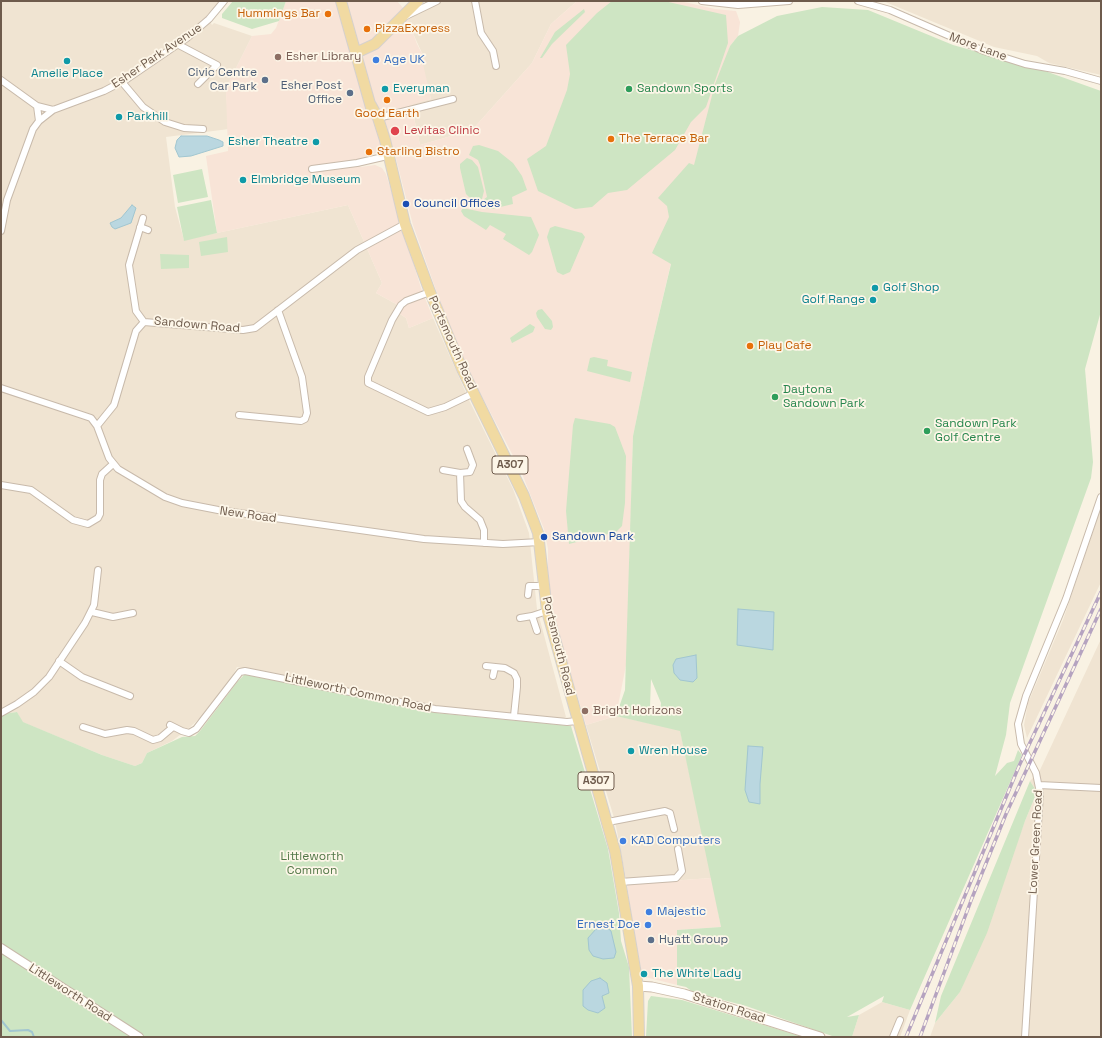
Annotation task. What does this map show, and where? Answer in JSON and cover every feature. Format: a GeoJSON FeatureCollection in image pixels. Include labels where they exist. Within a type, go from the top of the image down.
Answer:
{"type":"FeatureCollection","features":[{"type":"Feature","properties":{"kind":"main road","name":"A307"},"geometry":{"type":"LineString","coordinates":[[341,1],[361,66],[371,105],[375,130],[386,156]]}},
{"type":"Feature","properties":{"kind":"main road"},"geometry":{"type":"LineString","coordinates":[[361,66],[375,44],[403,18],[418,1]]}},
{"type":"Feature","properties":{"kind":"main road"},"geometry":{"type":"LineString","coordinates":[[356,50],[360,52],[375,44]]}},
{"type":"Feature","properties":{"kind":"main road","name":"A307"},"geometry":{"type":"LineString","coordinates":[[371,105],[378,118],[386,156]]}},
{"type":"Feature","properties":{"kind":"main road","name":"Portsmouth Road"},"geometry":{"type":"LineString","coordinates":[[386,156],[394,180],[405,224],[430,292],[474,393],[524,496],[540,542],[547,611],[577,721],[608,822],[638,986],[639,1037]]}},
{"type":"Feature","properties":{"kind":"main road","name":"Station Road"},"geometry":{"type":"LineString","coordinates":[[638,986],[652,987],[684,994],[820,1037]]}},
{"type":"Feature","properties":{"kind":"street","name":"Esher Park Avenue"},"geometry":{"type":"LineString","coordinates":[[38,121],[53,110],[104,91],[122,82],[177,44],[209,19],[224,1]]}},
{"type":"Feature","properties":{"kind":"street"},"geometry":{"type":"LineString","coordinates":[[403,18],[437,1]]}},
{"type":"Feature","properties":{"kind":"street"},"geometry":{"type":"LineString","coordinates":[[475,1],[481,33],[493,51],[496,66]]}},
{"type":"Feature","properties":{"kind":"street"},"geometry":{"type":"LineString","coordinates":[[702,1],[738,4],[789,1]]}},
{"type":"Feature","properties":{"kind":"street","name":"More Lane"},"geometry":{"type":"LineString","coordinates":[[858,1],[890,10],[984,51],[1026,64],[1101,81]]}},
{"type":"Feature","properties":{"kind":"street"},"geometry":{"type":"LineString","coordinates":[[177,44],[219,66],[198,84]]}},
{"type":"Feature","properties":{"kind":"street"},"geometry":{"type":"LineString","coordinates":[[1,80],[37,106],[53,110]]}},
{"type":"Feature","properties":{"kind":"street"},"geometry":{"type":"LineString","coordinates":[[122,82],[143,107],[165,122],[184,128],[203,129]]}},
{"type":"Feature","properties":{"kind":"street"},"geometry":{"type":"LineString","coordinates":[[378,118],[453,99]]}},
{"type":"Feature","properties":{"kind":"street"},"geometry":{"type":"LineString","coordinates":[[1,231],[7,200],[29,139],[38,121],[37,106]]}},
{"type":"Feature","properties":{"kind":"street"},"geometry":{"type":"LineString","coordinates":[[312,169],[357,163],[386,156]]}},
{"type":"Feature","properties":{"kind":"street"},"geometry":{"type":"LineString","coordinates":[[143,218],[129,264],[136,311],[144,322]]}},
{"type":"Feature","properties":{"kind":"street","name":"Sandown Road"},"geometry":{"type":"LineString","coordinates":[[97,426],[114,405],[136,331],[144,322],[250,330],[357,250],[405,224]]}},
{"type":"Feature","properties":{"kind":"street"},"geometry":{"type":"LineString","coordinates":[[140,227],[148,230]]}},
{"type":"Feature","properties":{"kind":"street"},"geometry":{"type":"LineString","coordinates":[[430,292],[406,301],[401,305],[392,320],[368,378],[368,383],[428,412],[445,407],[474,393]]}},
{"type":"Feature","properties":{"kind":"street"},"geometry":{"type":"LineString","coordinates":[[239,415],[301,421],[305,418],[307,413],[302,377],[278,310]]}},
{"type":"Feature","properties":{"kind":"street"},"geometry":{"type":"LineString","coordinates":[[1,388],[82,414],[91,418],[97,426]]}},
{"type":"Feature","properties":{"kind":"street","name":"New Road"},"geometry":{"type":"LineString","coordinates":[[97,426],[105,450],[113,464],[118,469],[165,497],[193,506],[394,535],[484,543],[540,542]]}},
{"type":"Feature","properties":{"kind":"street"},"geometry":{"type":"LineString","coordinates":[[443,470],[460,473],[470,472],[473,469],[472,459],[467,449]]}},
{"type":"Feature","properties":{"kind":"street"},"geometry":{"type":"LineString","coordinates":[[1,485],[31,490],[73,520],[88,524],[98,518],[100,514],[100,480],[102,474],[113,464]]}},
{"type":"Feature","properties":{"kind":"street"},"geometry":{"type":"LineString","coordinates":[[460,473],[460,495],[465,507],[480,520],[484,530],[484,543]]}},
{"type":"Feature","properties":{"kind":"street"},"geometry":{"type":"LineString","coordinates":[[452,494],[460,495]]}},
{"type":"Feature","properties":{"kind":"street","name":"Lower Green Road"},"geometry":{"type":"LineString","coordinates":[[1025,1037],[1039,785],[1036,773],[1020,738],[1018,724],[1064,605],[1101,497]]}},
{"type":"Feature","properties":{"kind":"street"},"geometry":{"type":"LineString","coordinates":[[1,713],[34,692],[49,677],[92,612],[98,570]]}},
{"type":"Feature","properties":{"kind":"street"},"geometry":{"type":"LineString","coordinates":[[528,595],[529,586],[544,586]]}},
{"type":"Feature","properties":{"kind":"street"},"geometry":{"type":"LineString","coordinates":[[520,618],[547,611]]}},
{"type":"Feature","properties":{"kind":"street"},"geometry":{"type":"LineString","coordinates":[[92,612],[108,617],[134,614]]}},
{"type":"Feature","properties":{"kind":"street"},"geometry":{"type":"LineString","coordinates":[[532,616],[537,631]]}},
{"type":"Feature","properties":{"kind":"street"},"geometry":{"type":"LineString","coordinates":[[59,661],[82,677],[130,696]]}},
{"type":"Feature","properties":{"kind":"street"},"geometry":{"type":"LineString","coordinates":[[486,666],[510,669],[517,679],[514,716]]}},
{"type":"Feature","properties":{"kind":"street"},"geometry":{"type":"LineString","coordinates":[[493,676],[494,666]]}},
{"type":"Feature","properties":{"kind":"street","name":"Littleworth Common Road"},"geometry":{"type":"LineString","coordinates":[[83,727],[105,734],[127,730],[134,731],[153,740],[160,738],[172,726],[189,733],[196,729],[240,672],[245,671],[436,709],[567,722],[577,721]]}},
{"type":"Feature","properties":{"kind":"street"},"geometry":{"type":"LineString","coordinates":[[1039,785],[1101,788]]}},
{"type":"Feature","properties":{"kind":"street"},"geometry":{"type":"LineString","coordinates":[[608,822],[665,811],[669,812],[672,816],[674,829]]}},
{"type":"Feature","properties":{"kind":"street"},"geometry":{"type":"LineString","coordinates":[[620,882],[676,878],[682,871],[678,849]]}},
{"type":"Feature","properties":{"kind":"street","name":"Littleworth Road"},"geometry":{"type":"LineString","coordinates":[[1,948],[139,1037]]}},
{"type":"Feature","properties":{"kind":"street"},"geometry":{"type":"LineString","coordinates":[[893,1037],[900,1020]]}},
{"type":"Feature","properties":{"kind":"shaded area"},"geometry":{"type":"Polygon","coordinates":[[[1,1],[221,1],[207,15],[212,25],[214,23],[252,36],[229,82],[226,92],[229,129],[166,137],[175,207],[184,240],[348,205],[382,283],[376,293],[396,304],[400,314],[406,318],[409,328],[433,318],[469,400],[513,489],[529,533],[537,609],[566,717],[562,719],[435,706],[237,667],[231,679],[206,712],[188,729],[172,741],[147,753],[142,763],[135,766],[102,755],[22,722],[17,712],[1,714],[1,1]]]}},
{"type":"Feature","properties":{"kind":"shaded area"},"geometry":{"type":"Polygon","coordinates":[[[286,1],[397,1],[404,9],[417,44],[427,63],[423,64],[431,99],[411,105],[420,145],[472,130],[532,63],[551,24],[577,1],[680,1],[715,9],[736,11],[740,22],[738,36],[730,46],[671,263],[633,436],[627,660],[616,716],[586,725],[553,613],[548,578],[548,549],[544,529],[521,471],[463,360],[447,321],[413,225],[393,147],[353,161],[361,167],[375,165],[382,168],[386,174],[421,288],[433,318],[409,328],[406,318],[400,314],[396,304],[376,293],[382,283],[348,205],[217,233],[206,156],[228,151],[226,92],[229,82],[252,36],[271,34],[276,28],[286,1]]]}},
{"type":"Feature","properties":{"kind":"shaded area"},"geometry":{"type":"Polygon","coordinates":[[[442,1],[577,1],[551,24],[532,63],[472,130],[420,145],[411,104],[431,99],[422,64],[426,62],[407,20],[442,1]]]}},
{"type":"Feature","properties":{"kind":"shaded area"},"geometry":{"type":"Polygon","coordinates":[[[883,1],[1101,1],[1101,75],[1049,63],[1037,56],[994,47],[883,1]]]}},
{"type":"Feature","properties":{"kind":"shaded area"},"geometry":{"type":"Polygon","coordinates":[[[1101,508],[1101,582],[1027,738],[1024,725],[1028,703],[1063,620],[1101,508]]]}},
{"type":"Feature","properties":{"kind":"shaded area"},"geometry":{"type":"Polygon","coordinates":[[[1101,639],[1101,1037],[930,1037],[935,1023],[960,992],[1037,792],[1030,781],[1040,770],[1101,639]]]}},
{"type":"Feature","properties":{"kind":"shaded area"},"geometry":{"type":"Polygon","coordinates":[[[616,716],[680,730],[712,878],[627,884],[615,821],[586,725],[616,716]]]}},
{"type":"Feature","properties":{"kind":"shaded area"},"geometry":{"type":"Polygon","coordinates":[[[712,878],[721,927],[677,930],[677,985],[645,977],[642,974],[634,933],[627,884],[712,878]]]}},
{"type":"Feature","properties":{"kind":"shaded area"},"geometry":{"type":"Polygon","coordinates":[[[882,1002],[910,1010],[900,1037],[852,1037],[859,1015],[882,1002]]]}},
{"type":"Feature","properties":{"kind":"green space"},"geometry":{"type":"Polygon","coordinates":[[[233,1],[286,1],[279,21],[252,29],[222,18],[222,14],[233,1]]]}},
{"type":"Feature","properties":{"kind":"green space"},"geometry":{"type":"Polygon","coordinates":[[[612,1],[664,1],[726,15],[728,43],[706,107],[691,122],[675,150],[627,190],[608,193],[592,207],[575,209],[538,191],[527,159],[546,146],[567,90],[570,74],[566,45],[597,13],[612,1]]]}},
{"type":"Feature","properties":{"kind":"green space"},"geometry":{"type":"Polygon","coordinates":[[[822,7],[868,10],[953,45],[1045,71],[1101,91],[1101,311],[1085,369],[1093,462],[1091,478],[1010,703],[1006,735],[995,776],[1007,763],[1014,761],[1018,750],[1022,755],[910,1010],[882,1002],[884,996],[847,1017],[859,1015],[852,1037],[835,1037],[746,1006],[693,992],[686,987],[677,985],[677,930],[721,927],[680,731],[616,716],[625,690],[633,436],[652,344],[671,264],[652,253],[669,217],[667,206],[658,198],[689,163],[694,165],[715,84],[730,46],[738,36],[777,16],[822,7]],[[651,679],[650,707],[654,711],[660,713],[661,703],[651,679]]]}},
{"type":"Feature","properties":{"kind":"green space"},"geometry":{"type":"Polygon","coordinates":[[[584,9],[585,12],[552,44],[542,58],[540,58],[555,32],[584,9]]]}},
{"type":"Feature","properties":{"kind":"green space"},"geometry":{"type":"Polygon","coordinates":[[[479,145],[498,151],[513,163],[522,176],[527,190],[512,197],[513,204],[492,209],[474,206],[463,201],[465,199],[479,203],[487,197],[478,160],[469,155],[473,146],[479,145]]]}},
{"type":"Feature","properties":{"kind":"green space"},"geometry":{"type":"Polygon","coordinates":[[[467,158],[472,160],[478,167],[484,191],[482,199],[472,200],[466,194],[460,164],[467,158]]]}},
{"type":"Feature","properties":{"kind":"green space"},"geometry":{"type":"Polygon","coordinates":[[[202,169],[208,197],[178,203],[173,175],[202,169]]]}},
{"type":"Feature","properties":{"kind":"green space"},"geometry":{"type":"Polygon","coordinates":[[[211,200],[217,233],[184,241],[177,207],[211,200]]]}},
{"type":"Feature","properties":{"kind":"green space"},"geometry":{"type":"Polygon","coordinates":[[[463,208],[482,212],[531,217],[539,235],[532,252],[529,255],[503,239],[506,234],[490,225],[486,230],[464,216],[461,211],[463,208]]]}},
{"type":"Feature","properties":{"kind":"green space"},"geometry":{"type":"Polygon","coordinates":[[[555,226],[582,233],[585,237],[570,272],[563,275],[557,272],[547,237],[550,228],[555,226]]]}},
{"type":"Feature","properties":{"kind":"green space"},"geometry":{"type":"Polygon","coordinates":[[[227,237],[228,252],[201,256],[199,242],[227,237]]]}},
{"type":"Feature","properties":{"kind":"green space"},"geometry":{"type":"Polygon","coordinates":[[[160,254],[189,255],[189,268],[161,269],[160,254]]]}},
{"type":"Feature","properties":{"kind":"green space"},"geometry":{"type":"Polygon","coordinates":[[[542,309],[552,321],[553,327],[551,330],[545,329],[537,317],[536,313],[538,310],[542,309]]]}},
{"type":"Feature","properties":{"kind":"green space"},"geometry":{"type":"Polygon","coordinates":[[[530,324],[535,327],[533,332],[512,343],[510,338],[530,324]]]}},
{"type":"Feature","properties":{"kind":"green space"},"geometry":{"type":"Polygon","coordinates":[[[594,357],[608,360],[607,366],[632,372],[630,382],[587,371],[590,358],[594,357]]]}},
{"type":"Feature","properties":{"kind":"green space"},"geometry":{"type":"Polygon","coordinates":[[[575,418],[610,424],[615,427],[626,456],[625,503],[622,526],[616,532],[569,544],[566,511],[573,425],[575,418]]]}},
{"type":"Feature","properties":{"kind":"green space","name":"Littleworth Common"},"geometry":{"type":"Polygon","coordinates":[[[245,674],[317,687],[437,713],[571,726],[608,849],[619,913],[621,941],[629,967],[632,1037],[1,1037],[1,714],[17,712],[23,722],[102,755],[135,766],[142,763],[147,753],[182,737],[195,736],[245,674]]]}},
{"type":"Feature","properties":{"kind":"green space"},"geometry":{"type":"Polygon","coordinates":[[[1030,781],[1037,792],[1025,821],[987,933],[960,992],[935,1023],[941,996],[1030,781]]]}},
{"type":"Feature","properties":{"kind":"green space"},"geometry":{"type":"Polygon","coordinates":[[[651,996],[682,1000],[803,1037],[646,1037],[648,1001],[651,996]]]}},
{"type":"Feature","properties":{"kind":"water"},"geometry":{"type":"Polygon","coordinates":[[[181,136],[207,136],[223,142],[223,146],[191,156],[179,157],[175,148],[177,140],[181,136]]]}},
{"type":"Feature","properties":{"kind":"water"},"geometry":{"type":"Polygon","coordinates":[[[132,205],[136,208],[131,223],[115,229],[112,227],[110,223],[121,218],[132,205]]]}},
{"type":"Feature","properties":{"kind":"water"},"geometry":{"type":"Polygon","coordinates":[[[738,609],[774,612],[773,650],[737,645],[738,609]]]}},
{"type":"Feature","properties":{"kind":"water"},"geometry":{"type":"Polygon","coordinates":[[[696,655],[697,678],[693,682],[680,680],[674,673],[673,665],[676,659],[696,655]]]}},
{"type":"Feature","properties":{"kind":"water"},"geometry":{"type":"Polygon","coordinates":[[[748,746],[763,747],[760,804],[749,802],[745,790],[748,746]]]}},
{"type":"Feature","properties":{"kind":"water"},"geometry":{"type":"Polygon","coordinates":[[[605,926],[611,931],[616,952],[614,958],[603,959],[593,956],[589,950],[588,938],[596,929],[605,926]]]}},
{"type":"Feature","properties":{"kind":"water"},"geometry":{"type":"Polygon","coordinates":[[[600,978],[607,983],[609,993],[602,996],[605,1008],[598,1013],[588,1010],[583,1006],[583,990],[591,981],[600,978]]]}},
{"type":"Feature","properties":{"kind":"waterway"},"geometry":{"type":"LineString","coordinates":[[1,1020],[10,1031],[28,1030],[32,1032],[34,1037]]}},
{"type":"Feature","properties":{"kind":"railway"},"geometry":{"type":"LineString","coordinates":[[906,1037],[1019,766],[1101,592]]}},
{"type":"Feature","properties":{"kind":"railway"},"geometry":{"type":"LineString","coordinates":[[920,1037],[972,898],[1006,814],[1101,609]]}},
{"type":"Feature","properties":{"kind":"place","name":"Hummings Bar"},"geometry":{"type":"Point","coordinates":[328,14]}},
{"type":"Feature","properties":{"kind":"place","name":"PizzaExpress"},"geometry":{"type":"Point","coordinates":[367,29]}},
{"type":"Feature","properties":{"kind":"place","name":"Esher Library"},"geometry":{"type":"Point","coordinates":[278,57]}},
{"type":"Feature","properties":{"kind":"place","name":"Age UK"},"geometry":{"type":"Point","coordinates":[376,60]}},
{"type":"Feature","properties":{"kind":"place","name":"Amelie Place"},"geometry":{"type":"Point","coordinates":[67,61]}},
{"type":"Feature","properties":{"kind":"place","name":"Civic Centre Car Park"},"geometry":{"type":"Point","coordinates":[265,80]}},
{"type":"Feature","properties":{"kind":"place","name":"Everyman"},"geometry":{"type":"Point","coordinates":[385,89]}},
{"type":"Feature","properties":{"kind":"place","name":"Sandown Sports"},"geometry":{"type":"Point","coordinates":[629,89]}},
{"type":"Feature","properties":{"kind":"place","name":"Esher Post Office"},"geometry":{"type":"Point","coordinates":[350,93]}},
{"type":"Feature","properties":{"kind":"place","name":"Good Earth"},"geometry":{"type":"Point","coordinates":[387,100]}},
{"type":"Feature","properties":{"kind":"place","name":"Parkhill"},"geometry":{"type":"Point","coordinates":[119,117]}},
{"type":"Feature","properties":{"kind":"place","name":"Levitas Clinic"},"geometry":{"type":"Point","coordinates":[395,131]}},
{"type":"Feature","properties":{"kind":"place","name":"The Terrace Bar"},"geometry":{"type":"Point","coordinates":[611,139]}},
{"type":"Feature","properties":{"kind":"place","name":"Esher Theatre"},"geometry":{"type":"Point","coordinates":[316,142]}},
{"type":"Feature","properties":{"kind":"place","name":"Starling Bistro"},"geometry":{"type":"Point","coordinates":[369,152]}},
{"type":"Feature","properties":{"kind":"place","name":"Elmbridge Museum"},"geometry":{"type":"Point","coordinates":[243,180]}},
{"type":"Feature","properties":{"kind":"place","name":"Council Offices"},"geometry":{"type":"Point","coordinates":[406,204]}},
{"type":"Feature","properties":{"kind":"place","name":"Golf Shop"},"geometry":{"type":"Point","coordinates":[875,288]}},
{"type":"Feature","properties":{"kind":"place","name":"Golf Range"},"geometry":{"type":"Point","coordinates":[873,300]}},
{"type":"Feature","properties":{"kind":"place","name":"Play Cafe"},"geometry":{"type":"Point","coordinates":[750,346]}},
{"type":"Feature","properties":{"kind":"place","name":"Daytona Sandown Park"},"geometry":{"type":"Point","coordinates":[775,397]}},
{"type":"Feature","properties":{"kind":"place","name":"Sandown Park Golf Centre"},"geometry":{"type":"Point","coordinates":[927,431]}},
{"type":"Feature","properties":{"kind":"place","name":"Sandown Park"},"geometry":{"type":"Point","coordinates":[544,537]}},
{"type":"Feature","properties":{"kind":"place","name":"Bright Horizons"},"geometry":{"type":"Point","coordinates":[585,711]}},
{"type":"Feature","properties":{"kind":"place","name":"Wren House"},"geometry":{"type":"Point","coordinates":[631,751]}},
{"type":"Feature","properties":{"kind":"place","name":"KAD Computers"},"geometry":{"type":"Point","coordinates":[623,841]}},
{"type":"Feature","properties":{"kind":"place","name":"Majestic"},"geometry":{"type":"Point","coordinates":[649,912]}},
{"type":"Feature","properties":{"kind":"place","name":"Ernest Doe"},"geometry":{"type":"Point","coordinates":[648,925]}},
{"type":"Feature","properties":{"kind":"place","name":"Hyatt Group"},"geometry":{"type":"Point","coordinates":[651,940]}},
{"type":"Feature","properties":{"kind":"place","name":"The White Lady"},"geometry":{"type":"Point","coordinates":[644,974]}}]}
